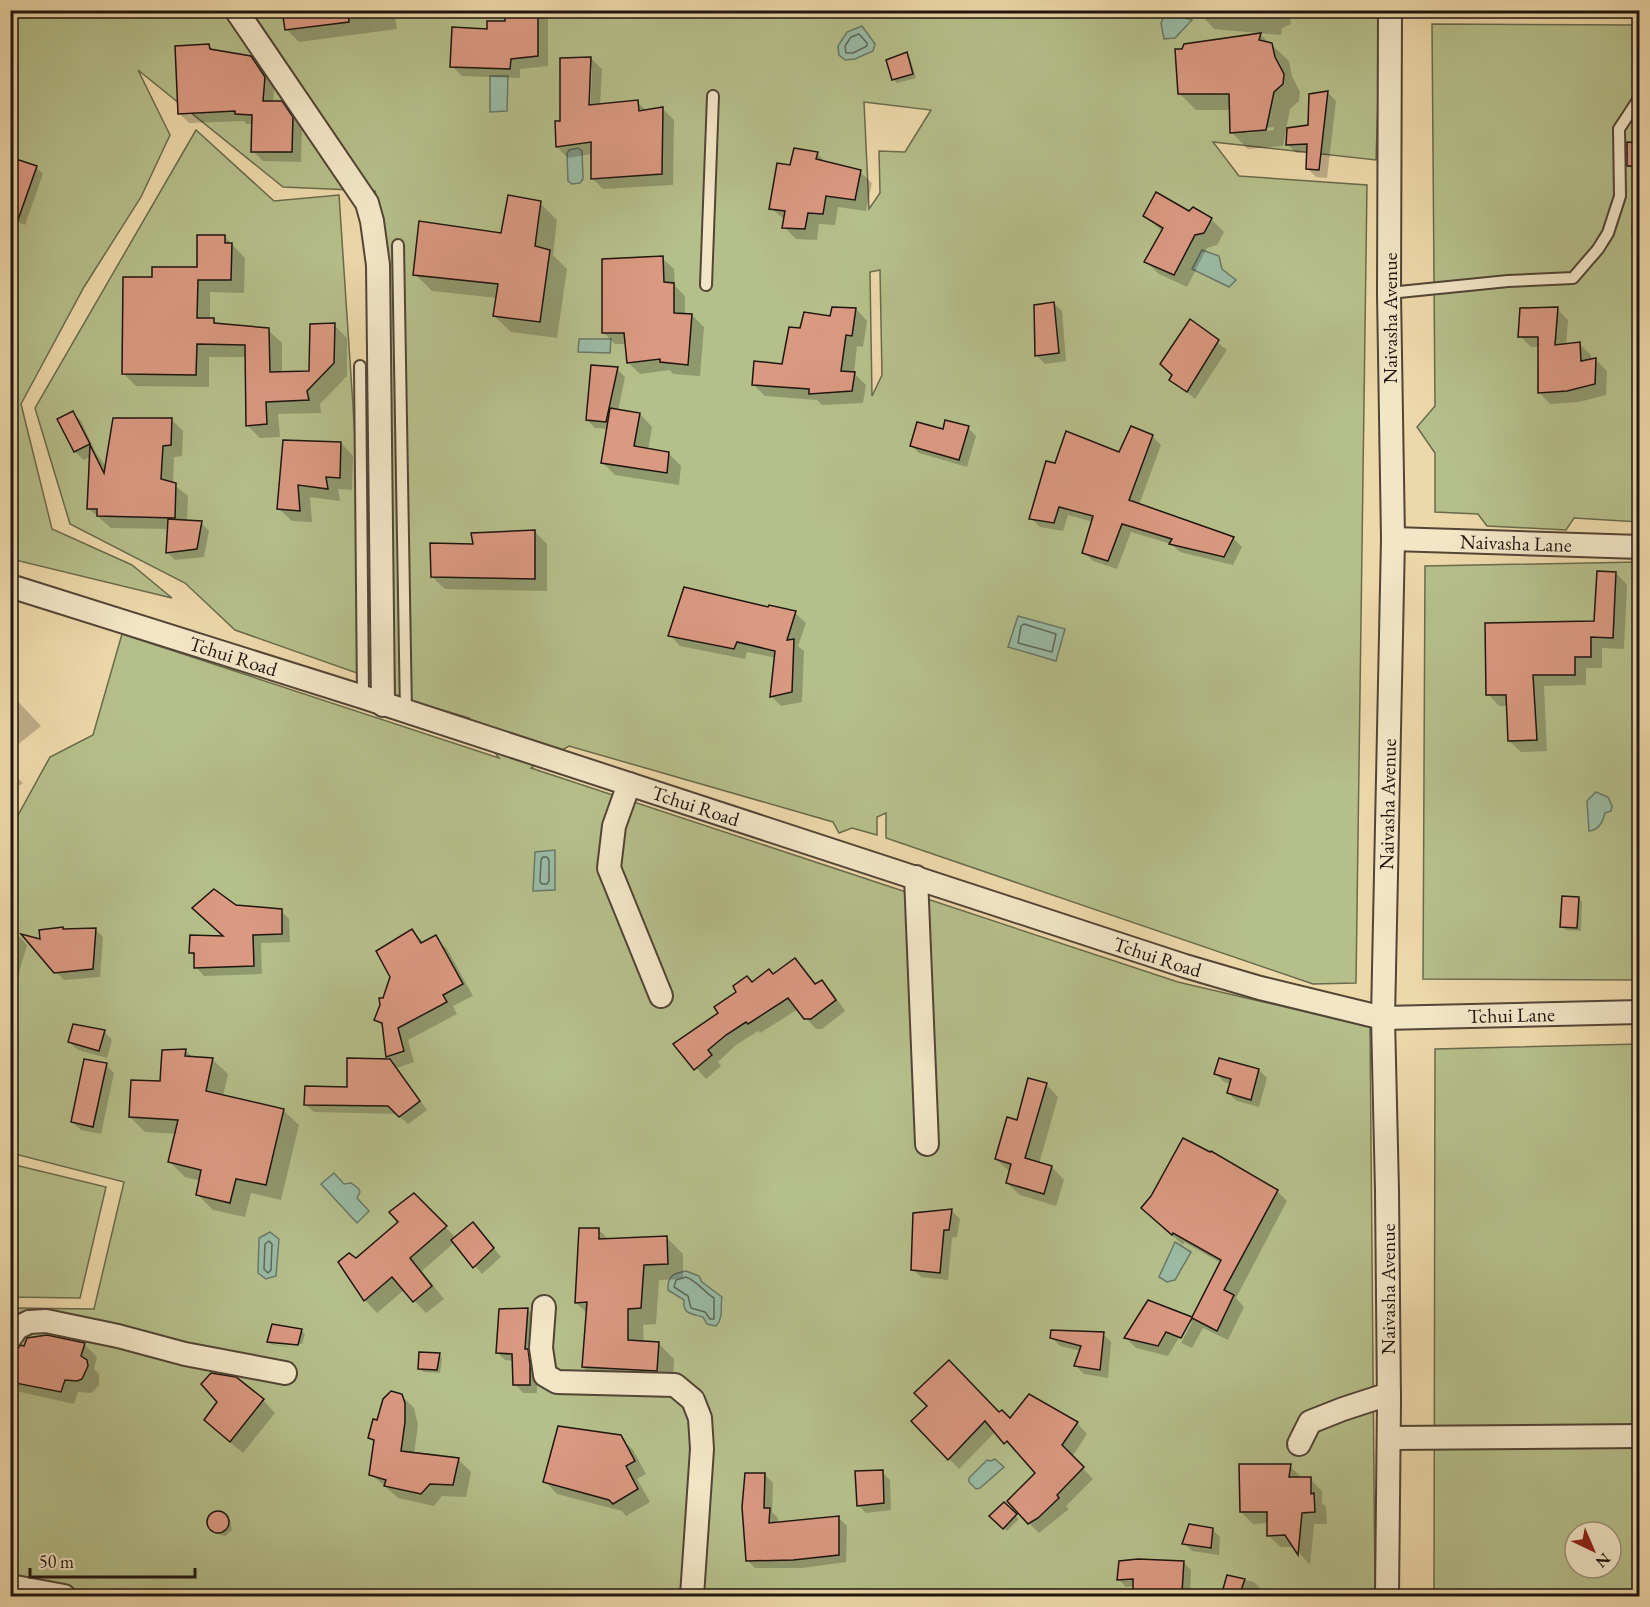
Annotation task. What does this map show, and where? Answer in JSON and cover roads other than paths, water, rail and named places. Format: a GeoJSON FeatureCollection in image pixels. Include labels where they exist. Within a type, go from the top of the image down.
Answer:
{"type":"FeatureCollection","features":[{"type":"Feature","properties":{"kind":"street"},"geometry":{"type":"LineString","coordinates":[[236,10],[367,202],[372,221],[378,265],[373,701]]}},
{"type":"Feature","properties":{"kind":"street","name":"Naivasha Avenue"},"geometry":{"type":"LineString","coordinates":[[1387,1596],[1388,1191],[1383,1018],[1393,539],[1389,293],[1390,10]]}},
{"type":"Feature","properties":{"kind":"street","name":"Naivasha Lane"},"geometry":{"type":"LineString","coordinates":[[1393,539],[1640,547]]}},
{"type":"Feature","properties":{"kind":"street","name":"Tchui Road"},"geometry":{"type":"LineString","coordinates":[[10,586],[373,701],[1185,966],[1260,988],[1383,1018]]}},
{"type":"Feature","properties":{"kind":"street"},"geometry":{"type":"LineString","coordinates":[[629,784],[614,826],[609,868],[661,996]]}},
{"type":"Feature","properties":{"kind":"street"},"geometry":{"type":"LineString","coordinates":[[916,878],[927,1144]]}},
{"type":"Feature","properties":{"kind":"street","name":"Tchui Lane"},"geometry":{"type":"LineString","coordinates":[[1383,1018],[1640,1012]]}},
{"type":"Feature","properties":{"kind":"street"},"geometry":{"type":"LineString","coordinates":[[544,1307],[541,1347],[545,1375],[557,1382],[675,1385],[693,1400],[700,1418],[702,1449],[692,1596]]}},
{"type":"Feature","properties":{"kind":"street"},"geometry":{"type":"LineString","coordinates":[[10,1338],[17,1328],[29,1322],[46,1321],[118,1336],[185,1354],[285,1373]]}},
{"type":"Feature","properties":{"kind":"street"},"geometry":{"type":"LineString","coordinates":[[1299,1444],[1310,1422],[1389,1394]]}},
{"type":"Feature","properties":{"kind":"street"},"geometry":{"type":"LineString","coordinates":[[1389,1438],[1640,1436]]}},
{"type":"Feature","properties":{"kind":"street"},"geometry":{"type":"LineString","coordinates":[[10,1586],[64,1596]]}},
{"type":"Feature","properties":{"kind":"lane"},"geometry":{"type":"LineString","coordinates":[[706,285],[713,96]]}},
{"type":"Feature","properties":{"kind":"lane"},"geometry":{"type":"LineString","coordinates":[[1389,293],[1508,281],[1573,278],[1598,249],[1608,233],[1620,196],[1619,129],[1640,97]]}},
{"type":"Feature","properties":{"kind":"lane"},"geometry":{"type":"LineString","coordinates":[[398,245],[406,712]]}},
{"type":"Feature","properties":{"kind":"lane"},"geometry":{"type":"LineString","coordinates":[[360,366],[373,701]]}},
{"type":"Feature","properties":{"kind":"water"},"geometry":{"type":"Polygon","coordinates":[[[1166,11],[1181,11],[1185,18],[1192,20],[1175,38],[1164,39],[1161,23],[1166,11]]]}},
{"type":"Feature","properties":{"kind":"water"},"geometry":{"type":"Polygon","coordinates":[[[862,26],[875,44],[873,51],[855,59],[845,60],[839,55],[838,46],[847,32],[862,26]]]}},
{"type":"Feature","properties":{"kind":"water"},"geometry":{"type":"Polygon","coordinates":[[[490,76],[508,76],[507,111],[490,112],[490,76]]]}},
{"type":"Feature","properties":{"kind":"water"},"geometry":{"type":"Polygon","coordinates":[[[578,148],[582,151],[583,179],[580,183],[572,184],[568,181],[567,154],[569,150],[578,148]]]}},
{"type":"Feature","properties":{"kind":"water"},"geometry":{"type":"Polygon","coordinates":[[[1202,250],[1219,256],[1222,269],[1236,280],[1229,287],[1192,269],[1202,250]]]}},
{"type":"Feature","properties":{"kind":"water"},"geometry":{"type":"Polygon","coordinates":[[[579,339],[611,339],[610,353],[578,352],[579,339]]]}},
{"type":"Feature","properties":{"kind":"water"},"geometry":{"type":"Polygon","coordinates":[[[1018,616],[1065,629],[1056,661],[1008,647],[1018,616]]]}},
{"type":"Feature","properties":{"kind":"water"},"geometry":{"type":"Polygon","coordinates":[[[1596,792],[1608,797],[1612,806],[1611,811],[1605,813],[1600,825],[1589,831],[1587,801],[1596,792]]]}},
{"type":"Feature","properties":{"kind":"water"},"geometry":{"type":"Polygon","coordinates":[[[555,850],[555,890],[533,891],[535,852],[555,850]]]}},
{"type":"Feature","properties":{"kind":"water"},"geometry":{"type":"Polygon","coordinates":[[[334,1173],[344,1184],[351,1183],[358,1188],[360,1192],[357,1198],[369,1211],[357,1223],[321,1184],[334,1173]]]}},
{"type":"Feature","properties":{"kind":"water"},"geometry":{"type":"Polygon","coordinates":[[[270,1232],[279,1239],[276,1276],[266,1279],[258,1273],[259,1238],[270,1232]]]}},
{"type":"Feature","properties":{"kind":"water"},"geometry":{"type":"Polygon","coordinates":[[[1175,1242],[1191,1252],[1175,1280],[1167,1282],[1159,1277],[1175,1242]]]}},
{"type":"Feature","properties":{"kind":"water"},"geometry":{"type":"Polygon","coordinates":[[[686,1271],[699,1276],[702,1282],[722,1297],[721,1316],[716,1326],[707,1324],[703,1317],[686,1311],[684,1300],[668,1290],[670,1278],[686,1271]]]}},
{"type":"Feature","properties":{"kind":"water"},"geometry":{"type":"Polygon","coordinates":[[[995,1459],[1004,1467],[976,1489],[969,1482],[969,1478],[987,1460],[995,1459]]]}}]}
